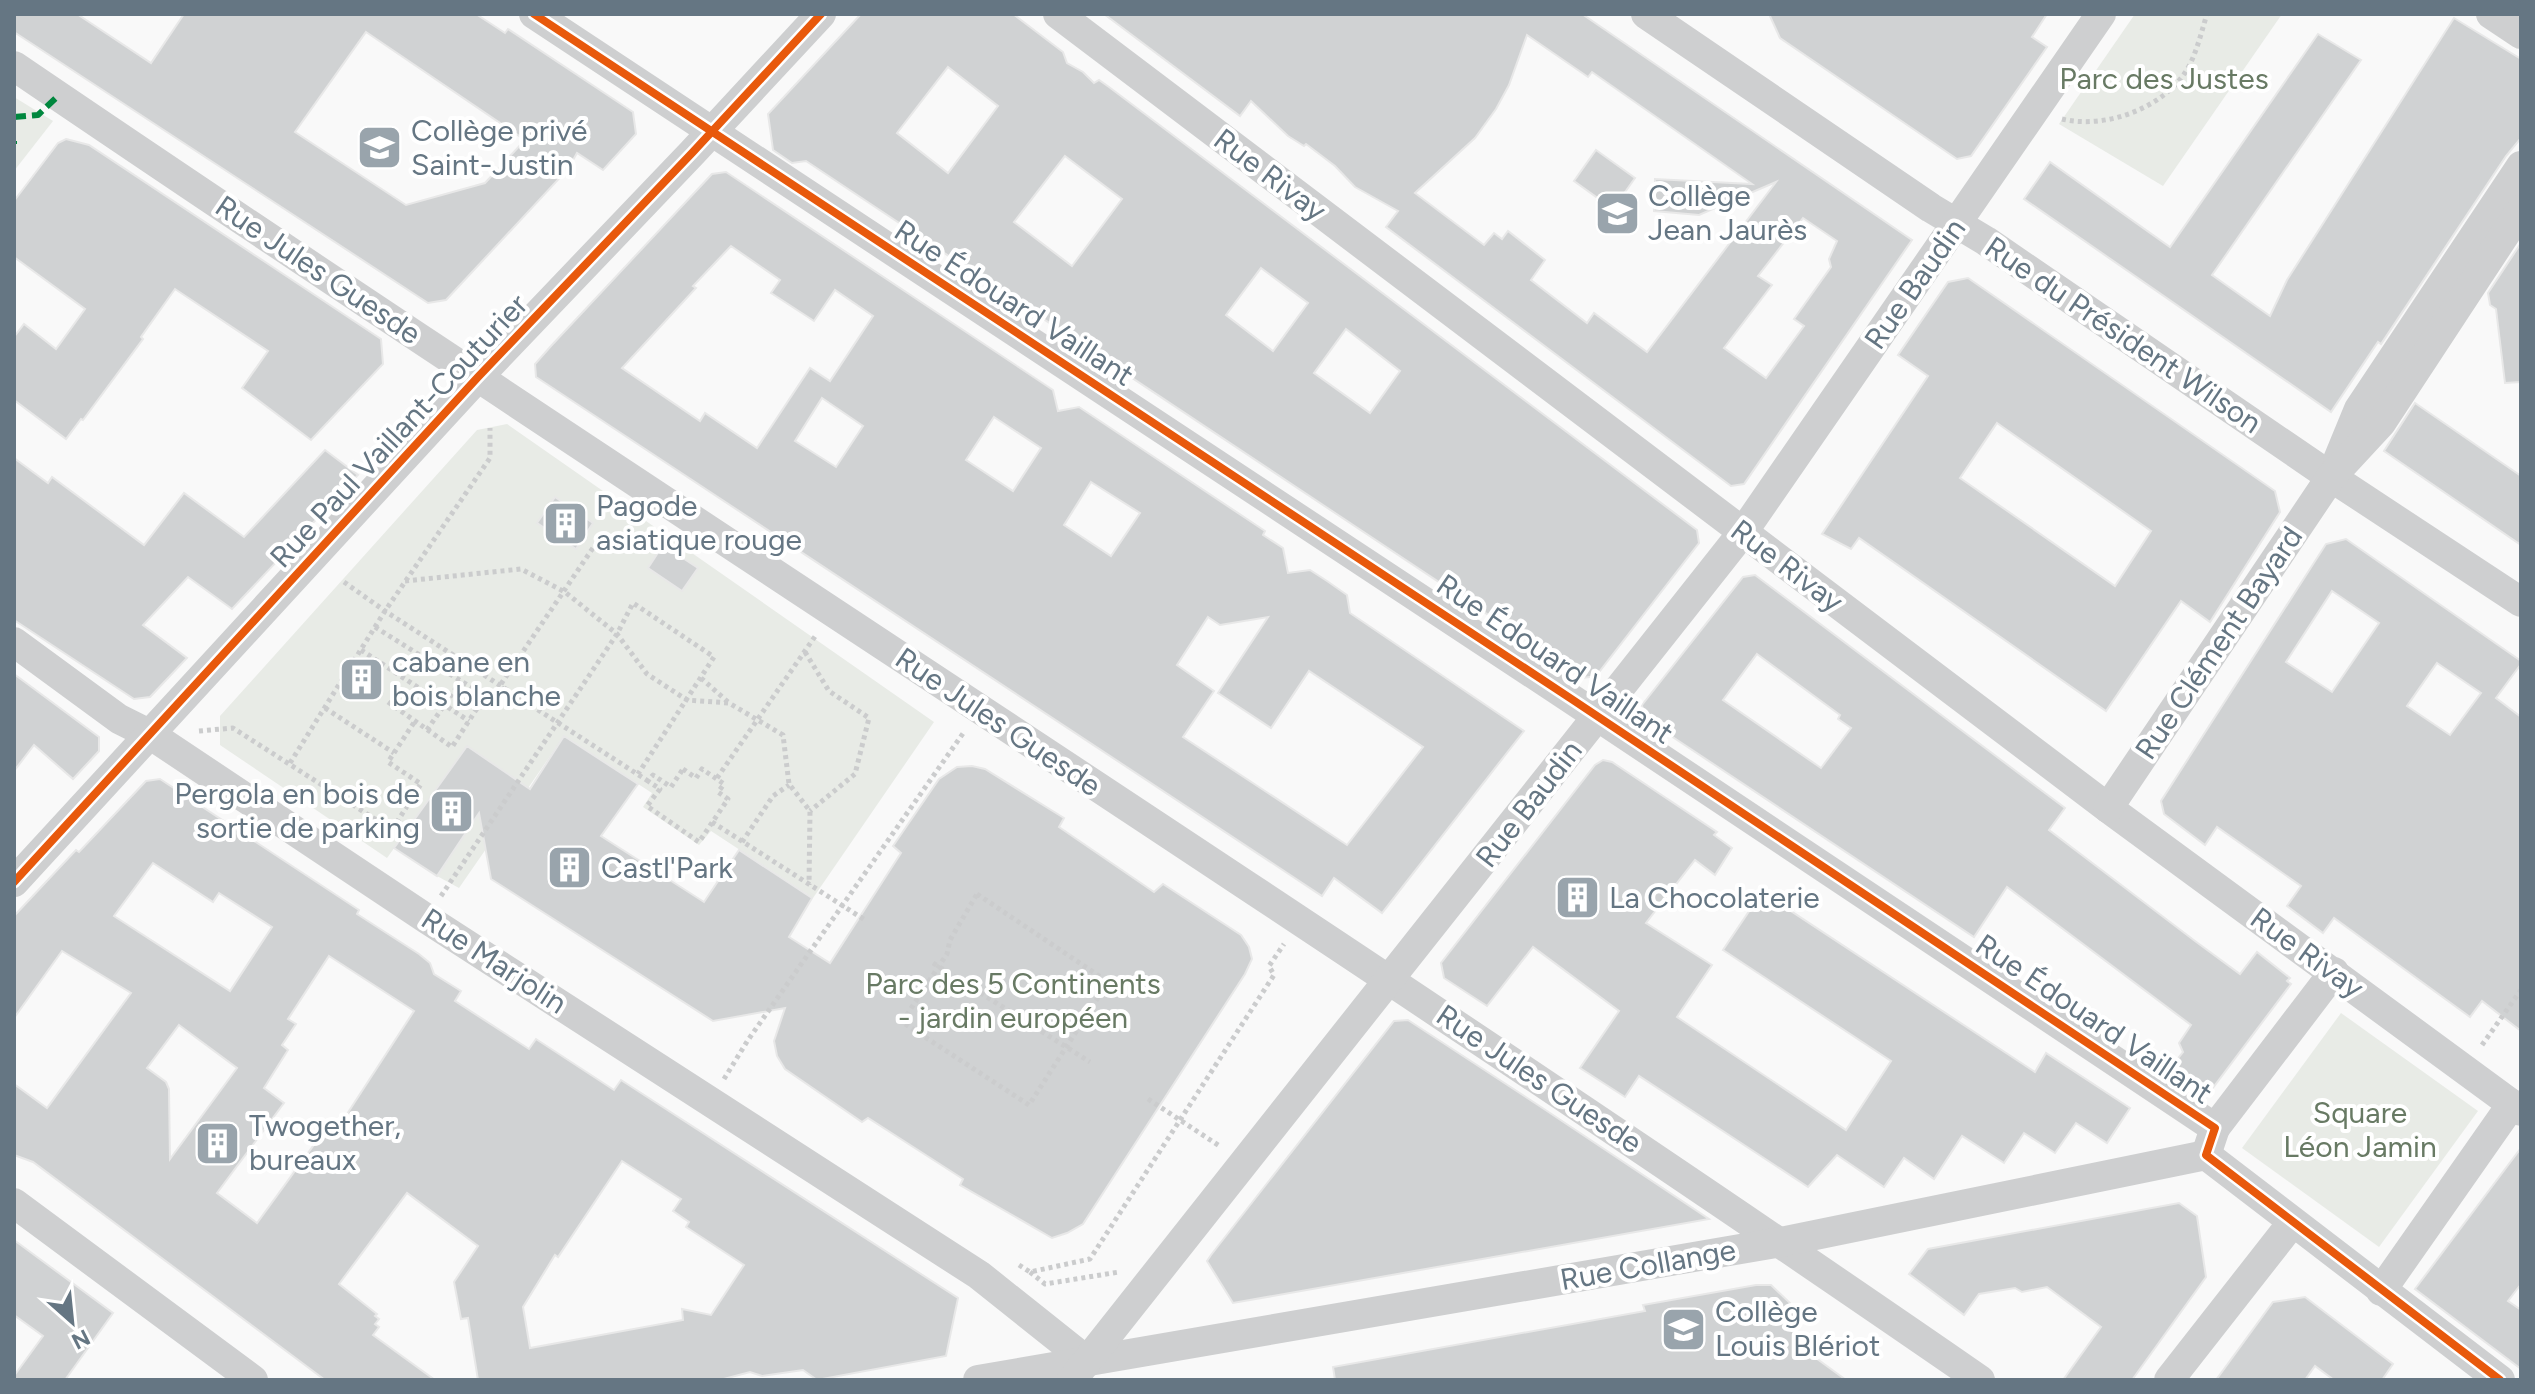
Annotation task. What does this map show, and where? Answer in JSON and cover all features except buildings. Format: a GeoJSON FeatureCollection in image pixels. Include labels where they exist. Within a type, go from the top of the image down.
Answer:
{"type":"FeatureCollection","features":[{"type":"Feature","properties":{"kind":"street","name":"Rue Édouard Vaillant"},"geometry":{"type":"LineString","coordinates":[[534,14],[1598,717],[2210,1142],[2292,1223],[2500,1380]]}},
{"type":"Feature","properties":{"kind":"street","name":"Rue Paul Vaillant-Couturier"},"geometry":{"type":"LineString","coordinates":[[14,882],[478,377],[821,14]]}},
{"type":"Feature","properties":{"kind":"street","name":"Rue Rivay"},"geometry":{"type":"LineString","coordinates":[[1058,14],[2108,808],[2465,1067],[2516,1108]]}},
{"type":"Feature","properties":{"kind":"street","name":"Rue du Président Wilson"},"geometry":{"type":"LineString","coordinates":[[1646,14],[2521,602]]}},
{"type":"Feature","properties":{"kind":"street","name":"Rue Baudin"},"geometry":{"type":"LineString","coordinates":[[1080,1370],[1743,532],[2101,14]]}},
{"type":"Feature","properties":{"kind":"street"},"geometry":{"type":"LineString","coordinates":[[2491,14],[2521,34]]}},
{"type":"Feature","properties":{"kind":"street","name":"Rue Jules Guesde"},"geometry":{"type":"LineString","coordinates":[[14,66],[980,711],[1390,980],[1781,1242],[1980,1380]]}},
{"type":"Feature","properties":{"kind":"street","name":"Rue Clément Bayard"},"geometry":{"type":"LineString","coordinates":[[2331,477],[2359,409],[2521,166]]}},
{"type":"Feature","properties":{"kind":"street","name":"Rue Clément Bayard"},"geometry":{"type":"LineString","coordinates":[[2108,808],[2331,477],[2381,423],[2521,210]]}},
{"type":"Feature","properties":{"kind":"street","name":"Rue Marjolin"},"geometry":{"type":"LineString","coordinates":[[14,642],[119,719],[151,735],[427,919],[979,1275],[1080,1370]]}},
{"type":"Feature","properties":{"kind":"street"},"geometry":{"type":"LineString","coordinates":[[2210,1142],[2334,972]]}},
{"type":"Feature","properties":{"kind":"street"},"geometry":{"type":"LineString","coordinates":[[2381,1291],[2516,1108]]}},
{"type":"Feature","properties":{"kind":"street","name":"Rue Collange"},"geometry":{"type":"LineString","coordinates":[[978,1380],[1080,1370],[1781,1242],[2210,1142]]}},
{"type":"Feature","properties":{"kind":"street"},"geometry":{"type":"LineString","coordinates":[[14,1203],[253,1380]]}},
{"type":"Feature","properties":{"kind":"street"},"geometry":{"type":"LineString","coordinates":[[2169,1380],[2292,1223]]}},
{"type":"Feature","properties":{"kind":"path"},"geometry":{"type":"LineString","coordinates":[[2034,110],[2080,124],[2103,122],[2141,108],[2179,80],[2191,64],[2207,14]]}},
{"type":"Feature","properties":{"kind":"path"},"geometry":{"type":"LineString","coordinates":[[290,763],[385,611],[490,458],[490,428]]}},
{"type":"Feature","properties":{"kind":"path"},"geometry":{"type":"LineString","coordinates":[[375,627],[495,703],[597,542]]}},
{"type":"Feature","properties":{"kind":"path"},"geometry":{"type":"LineString","coordinates":[[405,581],[521,569],[565,592],[617,634],[647,674],[687,700],[729,703]]}},
{"type":"Feature","properties":{"kind":"path"},"geometry":{"type":"LineString","coordinates":[[344,582],[660,789],[647,806],[699,842],[728,799],[718,792],[724,784],[702,769],[696,778],[683,769],[671,787],[653,775],[648,781]]}},
{"type":"Feature","properties":{"kind":"path"},"geometry":{"type":"LineString","coordinates":[[427,919],[617,634],[633,603],[714,657],[638,774]]}},
{"type":"Feature","properties":{"kind":"path"},"geometry":{"type":"LineString","coordinates":[[717,779],[833,612]]}},
{"type":"Feature","properties":{"kind":"path"},"geometry":{"type":"LineString","coordinates":[[361,650],[469,721]]}},
{"type":"Feature","properties":{"kind":"path"},"geometry":{"type":"LineString","coordinates":[[805,652],[829,691],[869,718],[855,774],[810,811]]}},
{"type":"Feature","properties":{"kind":"path"},"geometry":{"type":"LineString","coordinates":[[701,678],[729,703],[783,735],[789,784],[810,811],[809,885]]}},
{"type":"Feature","properties":{"kind":"path"},"geometry":{"type":"LineString","coordinates":[[427,730],[461,681]]}},
{"type":"Feature","properties":{"kind":"path"},"geometry":{"type":"LineString","coordinates":[[388,702],[452,747],[485,696]]}},
{"type":"Feature","properties":{"kind":"path"},"geometry":{"type":"LineString","coordinates":[[325,708],[394,753]]}},
{"type":"Feature","properties":{"kind":"path"},"geometry":{"type":"LineString","coordinates":[[711,1100],[748,1040],[980,711]]}},
{"type":"Feature","properties":{"kind":"path"},"geometry":{"type":"LineString","coordinates":[[220,729],[233,728],[392,830],[421,784],[388,762],[415,721]]}},
{"type":"Feature","properties":{"kind":"path"},"geometry":{"type":"LineString","coordinates":[[742,842],[773,796],[789,784]]}},
{"type":"Feature","properties":{"kind":"path"},"geometry":{"type":"LineString","coordinates":[[712,822],[865,920]]}},
{"type":"Feature","properties":{"kind":"path"},"geometry":{"type":"LineString","coordinates":[[977,894],[1108,982],[1029,1105],[902,1022],[936,965],[947,954],[950,940],[977,894]]}},
{"type":"Feature","properties":{"kind":"path"},"geometry":{"type":"LineString","coordinates":[[1030,1272],[1090,1259],[1274,975],[1269,966],[1299,920]]}},
{"type":"Feature","properties":{"kind":"path"},"geometry":{"type":"LineString","coordinates":[[936,965],[1090,1062]]}},
{"type":"Feature","properties":{"kind":"path"},"geometry":{"type":"LineString","coordinates":[[2465,1067],[2521,990]]}},
{"type":"Feature","properties":{"kind":"path"},"geometry":{"type":"LineString","coordinates":[[1148,1099],[1224,1149],[1215,1161]]}},
{"type":"Feature","properties":{"kind":"path"},"geometry":{"type":"LineString","coordinates":[[979,1275],[1000,1252],[1045,1284],[1130,1270]]}},
{"type":"Feature","properties":{"kind":"green space","name":"Parc des Justes"},"geometry":{"type":"Polygon","coordinates":[[[2135,14],[2282,14],[2163,186],[2059,124],[2135,14]]]}},
{"type":"Feature","properties":{"kind":"green space"},"geometry":{"type":"Polygon","coordinates":[[[14,97],[53,121],[14,171],[14,97]]]}},
{"type":"Feature","properties":{"kind":"green space"},"geometry":{"type":"Polygon","coordinates":[[[507,424],[934,722],[813,898],[711,831],[699,845],[643,807],[652,793],[564,736],[459,888],[437,876],[505,774],[467,747],[387,858],[220,745],[220,716],[477,430],[507,424]]]}},
{"type":"Feature","properties":{"kind":"green space","name":"Square Léon Jamin"},"geometry":{"type":"Polygon","coordinates":[[[2341,1013],[2478,1111],[2379,1247],[2242,1148],[2341,1013]]]}},
{"type":"Feature","properties":{"kind":"marked path"},"geometry":{"type":"LineString","coordinates":[[14,117],[38,115],[58,96]]}},
{"type":"Feature","properties":{"kind":"cycle path"},"geometry":{"type":"LineString","coordinates":[[534,14],[2215,1128],[2206,1155],[2500,1380]]}},
{"type":"Feature","properties":{"kind":"cycle path"},"geometry":{"type":"LineString","coordinates":[[14,882],[478,377],[821,14]]}},
{"type":"Feature","properties":{"kind":"place","name":"Collège privé Saint-Justin"},"geometry":{"type":"Point","coordinates":[380,148]}},
{"type":"Feature","properties":{"kind":"place","name":"Collège Jean Jaurès"},"geometry":{"type":"Point","coordinates":[1617,213]}},
{"type":"Feature","properties":{"kind":"place","name":"Pagode asiatique rouge"},"geometry":{"type":"Point","coordinates":[565,523]}},
{"type":"Feature","properties":{"kind":"place","name":"cabane en bois blanche"},"geometry":{"type":"Point","coordinates":[361,679]}},
{"type":"Feature","properties":{"kind":"place","name":"Pergola en bois de sortie de parking"},"geometry":{"type":"Point","coordinates":[451,811]}},
{"type":"Feature","properties":{"kind":"place","name":"Castl'Park"},"geometry":{"type":"Point","coordinates":[570,868]}},
{"type":"Feature","properties":{"kind":"place","name":"La Chocolaterie"},"geometry":{"type":"Point","coordinates":[1578,898]}},
{"type":"Feature","properties":{"kind":"place","name":"Twogether, bureaux"},"geometry":{"type":"Point","coordinates":[218,1143]}},
{"type":"Feature","properties":{"kind":"place","name":"Collège Louis Blériot"},"geometry":{"type":"Point","coordinates":[1684,1329]}},
{"type":"Feature","properties":{"kind":"park label","name":"Parc des 5 Continents - jardin européen"},"geometry":{"type":"Point","coordinates":[1013,1001]}}]}
